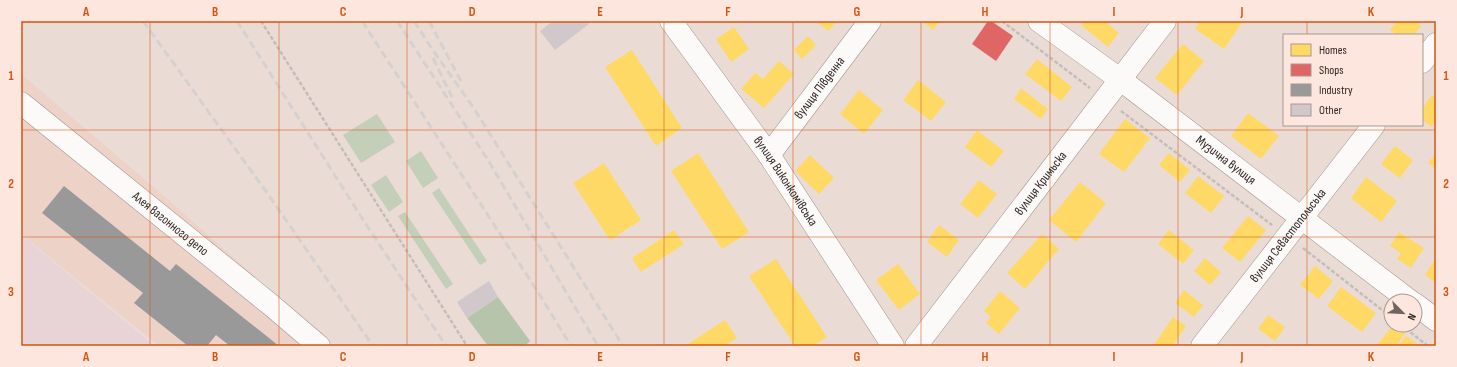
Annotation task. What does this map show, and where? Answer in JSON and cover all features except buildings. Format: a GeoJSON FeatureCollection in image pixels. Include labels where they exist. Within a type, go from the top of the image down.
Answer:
{"type":"FeatureCollection","features":[{"type":"Feature","properties":{"kind":"street","name":"вулиця Виконкомівська"},"geometry":{"type":"LineString","coordinates":[[671,21],[769,155],[892,346]]}},
{"type":"Feature","properties":{"kind":"street","name":"вулиця Південна"},"geometry":{"type":"LineString","coordinates":[[769,155],[870,21]]}},
{"type":"Feature","properties":{"kind":"street","name":"Музична вулиця"},"geometry":{"type":"LineString","coordinates":[[1039,21],[1121,80],[1400,293]]}},
{"type":"Feature","properties":{"kind":"street","name":"вулиця Кримьска"},"geometry":{"type":"LineString","coordinates":[[916,346],[1106,100],[1165,21]]}},
{"type":"Feature","properties":{"kind":"street"},"geometry":{"type":"LineString","coordinates":[[1423,61],[1436,44]]}},
{"type":"Feature","properties":{"kind":"street","name":"Алея вагонного депо"},"geometry":{"type":"LineString","coordinates":[[21,103],[265,300],[319,346]]}},
{"type":"Feature","properties":{"kind":"street","name":"вулиця Севастопольська"},"geometry":{"type":"LineString","coordinates":[[1202,346],[1373,126]]}},
{"type":"Feature","properties":{"kind":"street"},"geometry":{"type":"LineString","coordinates":[[1423,310],[1436,320]]}},
{"type":"Feature","properties":{"kind":"path"},"geometry":{"type":"LineString","coordinates":[[261,21],[467,346]]}},
{"type":"Feature","properties":{"kind":"path"},"geometry":{"type":"LineString","coordinates":[[1002,21],[1383,311]]}},
{"type":"Feature","properties":{"kind":"path"},"geometry":{"type":"LineString","coordinates":[[1411,333],[1428,346]]}},
{"type":"Feature","properties":{"kind":"shaded area"},"geometry":{"type":"Polygon","coordinates":[[[21,74],[163,195],[333,346],[159,346],[21,234],[21,74]]]}},
{"type":"Feature","properties":{"kind":"shaded area"},"geometry":{"type":"Polygon","coordinates":[[[21,235],[154,346],[21,346],[21,235]]]}},
{"type":"Feature","properties":{"kind":"green space"},"geometry":{"type":"Polygon","coordinates":[[[377,114],[395,142],[361,163],[343,135],[377,114]]]}},
{"type":"Feature","properties":{"kind":"green space"},"geometry":{"type":"Polygon","coordinates":[[[421,151],[438,178],[423,188],[406,161],[421,151]]]}},
{"type":"Feature","properties":{"kind":"green space"},"geometry":{"type":"Polygon","coordinates":[[[386,175],[403,202],[389,212],[371,185],[386,175]]]}},
{"type":"Feature","properties":{"kind":"green space"},"geometry":{"type":"Polygon","coordinates":[[[439,188],[487,261],[480,265],[432,193],[439,188]]]}},
{"type":"Feature","properties":{"kind":"green space"},"geometry":{"type":"Polygon","coordinates":[[[405,212],[453,284],[446,289],[398,216],[405,212]]]}},
{"type":"Feature","properties":{"kind":"green space"},"geometry":{"type":"Polygon","coordinates":[[[498,297],[530,341],[525,346],[488,346],[467,318],[498,297]]]}},
{"type":"Feature","properties":{"kind":"railway"},"geometry":{"type":"LineString","coordinates":[[143,21],[270,197],[373,346]]}},
{"type":"Feature","properties":{"kind":"railway"},"geometry":{"type":"LineString","coordinates":[[237,21],[360,215],[446,346]]}},
{"type":"Feature","properties":{"kind":"railway"},"geometry":{"type":"LineString","coordinates":[[362,21],[541,297],[571,346]]}},
{"type":"Feature","properties":{"kind":"railway"},"geometry":{"type":"LineString","coordinates":[[397,21],[488,160],[598,346]]}},
{"type":"Feature","properties":{"kind":"railway"},"geometry":{"type":"LineString","coordinates":[[414,21],[473,107],[623,346]]}},
{"type":"Feature","properties":{"kind":"railway"},"geometry":{"type":"LineString","coordinates":[[429,21],[462,83]]}},
{"type":"Feature","properties":{"kind":"railway"},"geometry":{"type":"LineString","coordinates":[[433,58],[452,97]]}}]}
